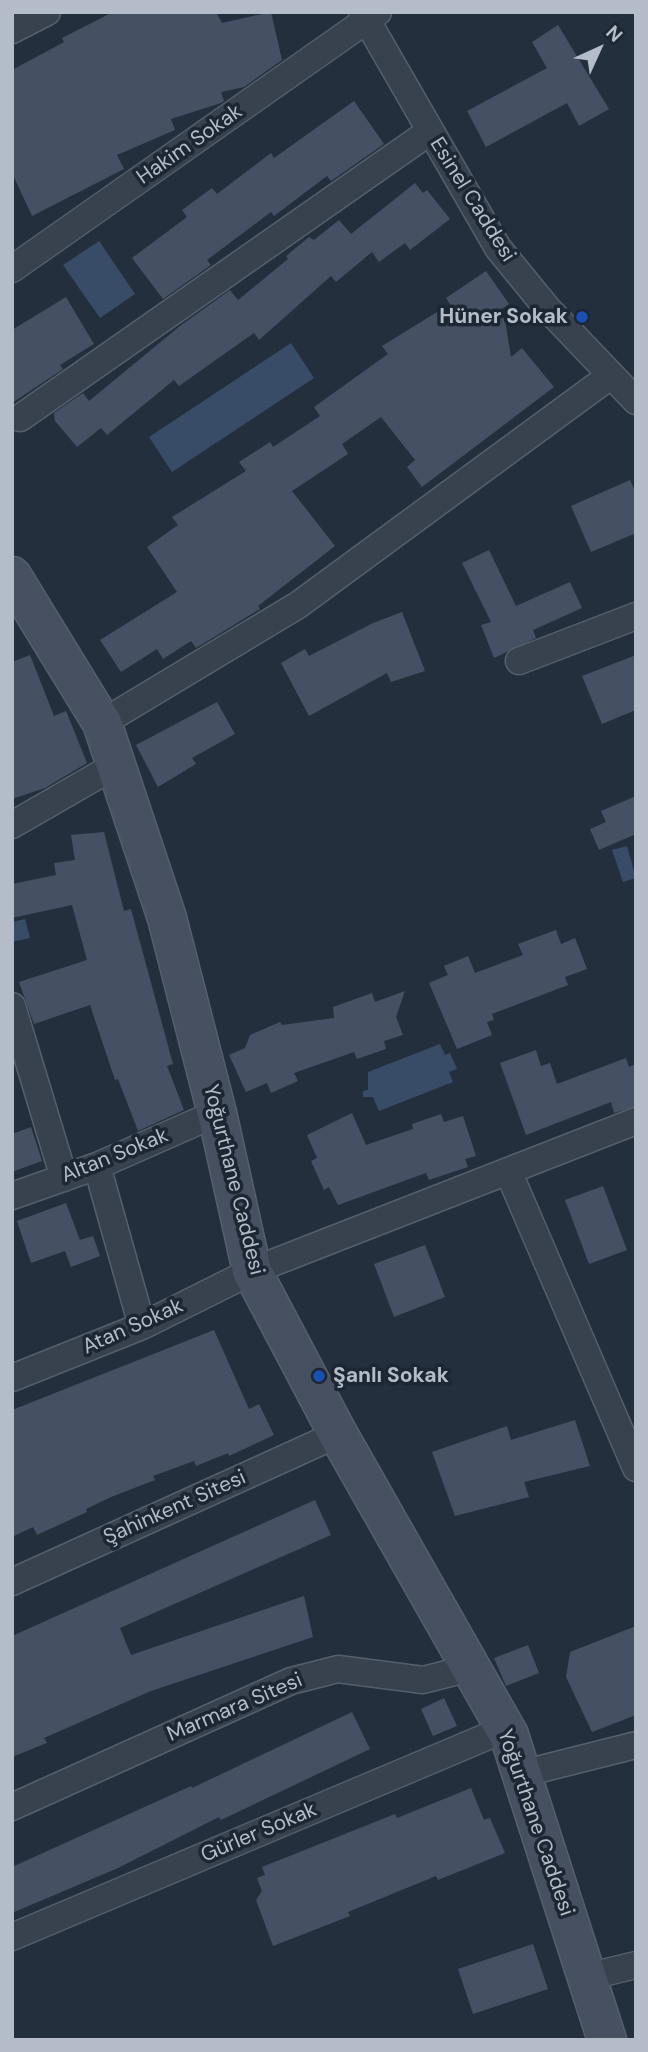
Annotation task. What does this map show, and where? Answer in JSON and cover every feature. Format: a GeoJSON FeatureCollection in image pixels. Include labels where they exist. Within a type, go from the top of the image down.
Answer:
{"type":"FeatureCollection","features":[{"type":"Feature","properties":{"kind":"main road","name":"Yoğurthane Caddesi"},"geometry":{"type":"LineString","coordinates":[[12,576],[102,723],[167,918],[217,1113],[252,1271],[338,1434],[507,1732],[607,2040]]}},
{"type":"Feature","properties":{"kind":"street"},"geometry":{"type":"LineString","coordinates":[[12,30],[47,12]]}},
{"type":"Feature","properties":{"kind":"street","name":"Esinel Caddesi"},"geometry":{"type":"LineString","coordinates":[[369,15],[429,132],[498,248],[547,308],[636,401]]}},
{"type":"Feature","properties":{"kind":"street","name":"Hakim Sokak"},"geometry":{"type":"LineString","coordinates":[[12,269],[369,15]]}},
{"type":"Feature","properties":{"kind":"street"},"geometry":{"type":"LineString","coordinates":[[20,418],[429,132]]}},
{"type":"Feature","properties":{"kind":"street"},"geometry":{"type":"LineString","coordinates":[[102,723],[298,605],[610,376]]}},
{"type":"Feature","properties":{"kind":"street"},"geometry":{"type":"LineString","coordinates":[[519,661],[636,616]]}},
{"type":"Feature","properties":{"kind":"street"},"geometry":{"type":"LineString","coordinates":[[12,825],[116,765]]}},
{"type":"Feature","properties":{"kind":"street"},"geometry":{"type":"LineString","coordinates":[[12,1006],[64,1178]]}},
{"type":"Feature","properties":{"kind":"street","name":"Altan Sokak"},"geometry":{"type":"LineString","coordinates":[[12,1196],[97,1166],[217,1113]]}},
{"type":"Feature","properties":{"kind":"street","name":"Atan Sokak"},"geometry":{"type":"LineString","coordinates":[[12,1378],[142,1326],[252,1271],[636,1121]]}},
{"type":"Feature","properties":{"kind":"street"},"geometry":{"type":"LineString","coordinates":[[97,1166],[142,1326]]}},
{"type":"Feature","properties":{"kind":"street"},"geometry":{"type":"LineString","coordinates":[[508,1171],[636,1468]]}},
{"type":"Feature","properties":{"kind":"street","name":"Şahinkent Sitesi"},"geometry":{"type":"LineString","coordinates":[[12,1582],[338,1434]]}},
{"type":"Feature","properties":{"kind":"street","name":"Marmara Sitesi"},"geometry":{"type":"LineString","coordinates":[[12,1807],[291,1681],[338,1669],[422,1680],[470,1668]]}},
{"type":"Feature","properties":{"kind":"street","name":"Gürler Sokak"},"geometry":{"type":"LineString","coordinates":[[12,1937],[507,1732]]}},
{"type":"Feature","properties":{"kind":"street"},"geometry":{"type":"LineString","coordinates":[[522,1774],[636,1745]]}},
{"type":"Feature","properties":{"kind":"street"},"geometry":{"type":"LineString","coordinates":[[586,1977],[636,1965]]}},
{"type":"Feature","properties":{"kind":"water"},"geometry":{"type":"Polygon","coordinates":[[[99,241],[135,294],[100,318],[63,265],[99,241]]]}},
{"type":"Feature","properties":{"kind":"water"},"geometry":{"type":"Polygon","coordinates":[[[291,343],[314,378],[172,472],[149,437],[291,343]]]}},
{"type":"Feature","properties":{"kind":"water"},"geometry":{"type":"Polygon","coordinates":[[[627,846],[636,878],[623,882],[612,850],[627,846]]]}},
{"type":"Feature","properties":{"kind":"water"},"geometry":{"type":"Polygon","coordinates":[[[25,919],[30,938],[12,942],[12,922],[25,919]]]}},
{"type":"Feature","properties":{"kind":"water"},"geometry":{"type":"Polygon","coordinates":[[[440,1044],[445,1055],[450,1053],[457,1069],[449,1072],[453,1082],[379,1111],[373,1097],[363,1097],[363,1091],[368,1090],[368,1072],[440,1044]]]}},
{"type":"Feature","properties":{"kind":"building"},"geometry":{"type":"Polygon","coordinates":[[[113,12],[216,12],[222,23],[271,12],[282,60],[244,87],[221,92],[224,101],[221,103],[171,119],[175,130],[117,155],[124,169],[32,216],[12,173],[12,70],[64,42],[62,38],[113,12]]]}},
{"type":"Feature","properties":{"kind":"building"},"geometry":{"type":"Polygon","coordinates":[[[558,25],[609,109],[579,126],[567,103],[486,147],[467,111],[547,68],[532,42],[558,25]]]}},
{"type":"Feature","properties":{"kind":"building"},"geometry":{"type":"Polygon","coordinates":[[[354,101],[384,144],[331,181],[327,176],[274,216],[271,212],[207,260],[211,265],[163,299],[132,258],[187,217],[182,210],[212,188],[217,194],[271,153],[274,158],[354,101]]]}},
{"type":"Feature","properties":{"kind":"building"},"geometry":{"type":"Polygon","coordinates":[[[415,183],[423,193],[427,190],[450,219],[410,250],[405,243],[379,262],[372,252],[336,282],[331,276],[259,340],[254,333],[179,386],[174,380],[107,435],[101,428],[77,447],[55,421],[54,413],[83,393],[89,401],[180,326],[230,290],[238,300],[288,259],[286,256],[309,237],[314,240],[339,220],[351,234],[415,183]]]}},
{"type":"Feature","properties":{"kind":"building"},"geometry":{"type":"Polygon","coordinates":[[[486,271],[509,304],[503,308],[511,357],[522,348],[554,387],[422,487],[407,467],[415,460],[381,417],[342,444],[348,454],[292,491],[335,546],[258,606],[260,609],[196,648],[191,641],[163,659],[157,649],[121,672],[100,640],[177,592],[147,547],[178,525],[172,517],[246,471],[239,462],[270,442],[273,447],[320,416],[314,407],[388,354],[382,346],[450,304],[446,298],[486,271]]]}},
{"type":"Feature","properties":{"kind":"building"},"geometry":{"type":"Polygon","coordinates":[[[66,297],[94,344],[60,365],[63,369],[12,403],[12,330],[66,297]]]}},
{"type":"Feature","properties":{"kind":"building"},"geometry":{"type":"Polygon","coordinates":[[[630,480],[636,493],[636,533],[591,552],[571,506],[630,480]]]}},
{"type":"Feature","properties":{"kind":"building"},"geometry":{"type":"Polygon","coordinates":[[[489,550],[516,606],[570,582],[582,608],[533,630],[536,638],[494,658],[481,625],[491,622],[462,563],[489,550]]]}},
{"type":"Feature","properties":{"kind":"building"},"geometry":{"type":"Polygon","coordinates":[[[402,612],[425,671],[391,682],[387,673],[309,716],[281,663],[305,649],[309,656],[373,623],[402,612]]]}},
{"type":"Feature","properties":{"kind":"building"},"geometry":{"type":"Polygon","coordinates":[[[30,655],[54,716],[66,711],[87,763],[45,788],[12,799],[12,662],[30,655]]]}},
{"type":"Feature","properties":{"kind":"building"},"geometry":{"type":"Polygon","coordinates":[[[636,655],[636,710],[602,724],[582,676],[636,655]]]}},
{"type":"Feature","properties":{"kind":"building"},"geometry":{"type":"Polygon","coordinates":[[[217,702],[235,734],[192,758],[196,764],[158,787],[136,745],[217,702]]]}},
{"type":"Feature","properties":{"kind":"building"},"geometry":{"type":"Polygon","coordinates":[[[636,796],[636,834],[599,850],[590,829],[606,822],[601,811],[636,796]]]}},
{"type":"Feature","properties":{"kind":"building"},"geometry":{"type":"Polygon","coordinates":[[[104,832],[124,911],[131,909],[173,1064],[167,1066],[184,1110],[138,1131],[118,1079],[115,1080],[90,1005],[34,1024],[19,982],[87,960],[72,905],[12,918],[12,884],[56,875],[54,863],[75,860],[71,835],[104,832]]]}},
{"type":"Feature","properties":{"kind":"building"},"geometry":{"type":"Polygon","coordinates":[[[556,930],[561,944],[575,938],[587,969],[565,977],[568,985],[492,1014],[494,1020],[487,1022],[492,1035],[457,1049],[429,983],[448,975],[444,966],[468,956],[475,973],[523,955],[518,944],[556,930]]]}},
{"type":"Feature","properties":{"kind":"building"},"geometry":{"type":"Polygon","coordinates":[[[405,991],[396,1017],[403,1035],[384,1041],[386,1049],[357,1059],[354,1052],[294,1073],[298,1081],[271,1093],[267,1083],[246,1092],[229,1055],[245,1048],[250,1035],[280,1022],[282,1025],[334,1018],[333,1007],[372,993],[375,1002],[405,991]]]}},
{"type":"Feature","properties":{"kind":"building"},"geometry":{"type":"Polygon","coordinates":[[[536,1050],[541,1066],[550,1063],[557,1084],[626,1058],[629,1067],[636,1064],[636,1106],[614,1113],[611,1102],[526,1135],[500,1063],[536,1050]]]}},
{"type":"Feature","properties":{"kind":"building"},"geometry":{"type":"Polygon","coordinates":[[[352,1113],[366,1145],[413,1129],[412,1124],[441,1114],[444,1122],[463,1116],[476,1156],[465,1159],[468,1167],[429,1180],[426,1173],[338,1205],[329,1187],[324,1190],[311,1161],[317,1158],[307,1135],[352,1113]]]}},
{"type":"Feature","properties":{"kind":"building"},"geometry":{"type":"Polygon","coordinates":[[[31,1127],[42,1161],[12,1172],[12,1134],[31,1127]]]}},
{"type":"Feature","properties":{"kind":"building"},"geometry":{"type":"Polygon","coordinates":[[[603,1186],[627,1250],[589,1264],[565,1200],[603,1186]]]}},
{"type":"Feature","properties":{"kind":"building"},"geometry":{"type":"Polygon","coordinates":[[[66,1203],[80,1240],[93,1236],[100,1256],[71,1267],[65,1251],[31,1263],[17,1221],[66,1203]]]}},
{"type":"Feature","properties":{"kind":"building"},"geometry":{"type":"Polygon","coordinates":[[[425,1245],[445,1297],[394,1317],[374,1264],[425,1245]]]}},
{"type":"Feature","properties":{"kind":"building"},"geometry":{"type":"Polygon","coordinates":[[[214,1330],[249,1409],[259,1404],[274,1435],[229,1456],[228,1453],[196,1466],[194,1461],[153,1476],[155,1480],[111,1497],[86,1509],[87,1512],[37,1535],[33,1527],[12,1537],[12,1410],[214,1330]]]}},
{"type":"Feature","properties":{"kind":"building"},"geometry":{"type":"Polygon","coordinates":[[[575,1420],[590,1466],[524,1482],[529,1497],[455,1516],[432,1452],[507,1426],[511,1440],[575,1420]]]}},
{"type":"Feature","properties":{"kind":"building"},"geometry":{"type":"Polygon","coordinates":[[[315,1500],[331,1535],[120,1628],[131,1655],[304,1596],[313,1637],[151,1691],[44,1738],[47,1743],[12,1757],[12,1636],[315,1500]]]}},
{"type":"Feature","properties":{"kind":"building"},"geometry":{"type":"Polygon","coordinates":[[[636,1626],[636,1715],[592,1732],[566,1677],[570,1652],[636,1626]]]}},
{"type":"Feature","properties":{"kind":"building"},"geometry":{"type":"Polygon","coordinates":[[[528,1645],[539,1673],[506,1686],[494,1658],[528,1645]]]}},
{"type":"Feature","properties":{"kind":"building"},"geometry":{"type":"Polygon","coordinates":[[[444,1698],[457,1726],[433,1736],[421,1709],[444,1698]]]}},
{"type":"Feature","properties":{"kind":"building"},"geometry":{"type":"Polygon","coordinates":[[[352,1712],[370,1749],[221,1820],[219,1817],[118,1868],[12,1913],[12,1867],[191,1786],[192,1788],[352,1712]]]}},
{"type":"Feature","properties":{"kind":"building"},"geometry":{"type":"Polygon","coordinates":[[[471,1788],[484,1820],[490,1818],[505,1853],[438,1880],[436,1876],[348,1912],[350,1916],[273,1946],[256,1900],[262,1891],[257,1878],[265,1875],[262,1867],[395,1814],[397,1818],[471,1788]]]}},
{"type":"Feature","properties":{"kind":"building"},"geometry":{"type":"Polygon","coordinates":[[[533,1944],[548,1989],[473,2014],[458,1969],[533,1944]]]}},
{"type":"Feature","properties":{"kind":"place","name":"Hüner Sokak"},"geometry":{"type":"Point","coordinates":[582,317]}},
{"type":"Feature","properties":{"kind":"place","name":"Şanlı Sokak"},"geometry":{"type":"Point","coordinates":[319,1376]}}]}
